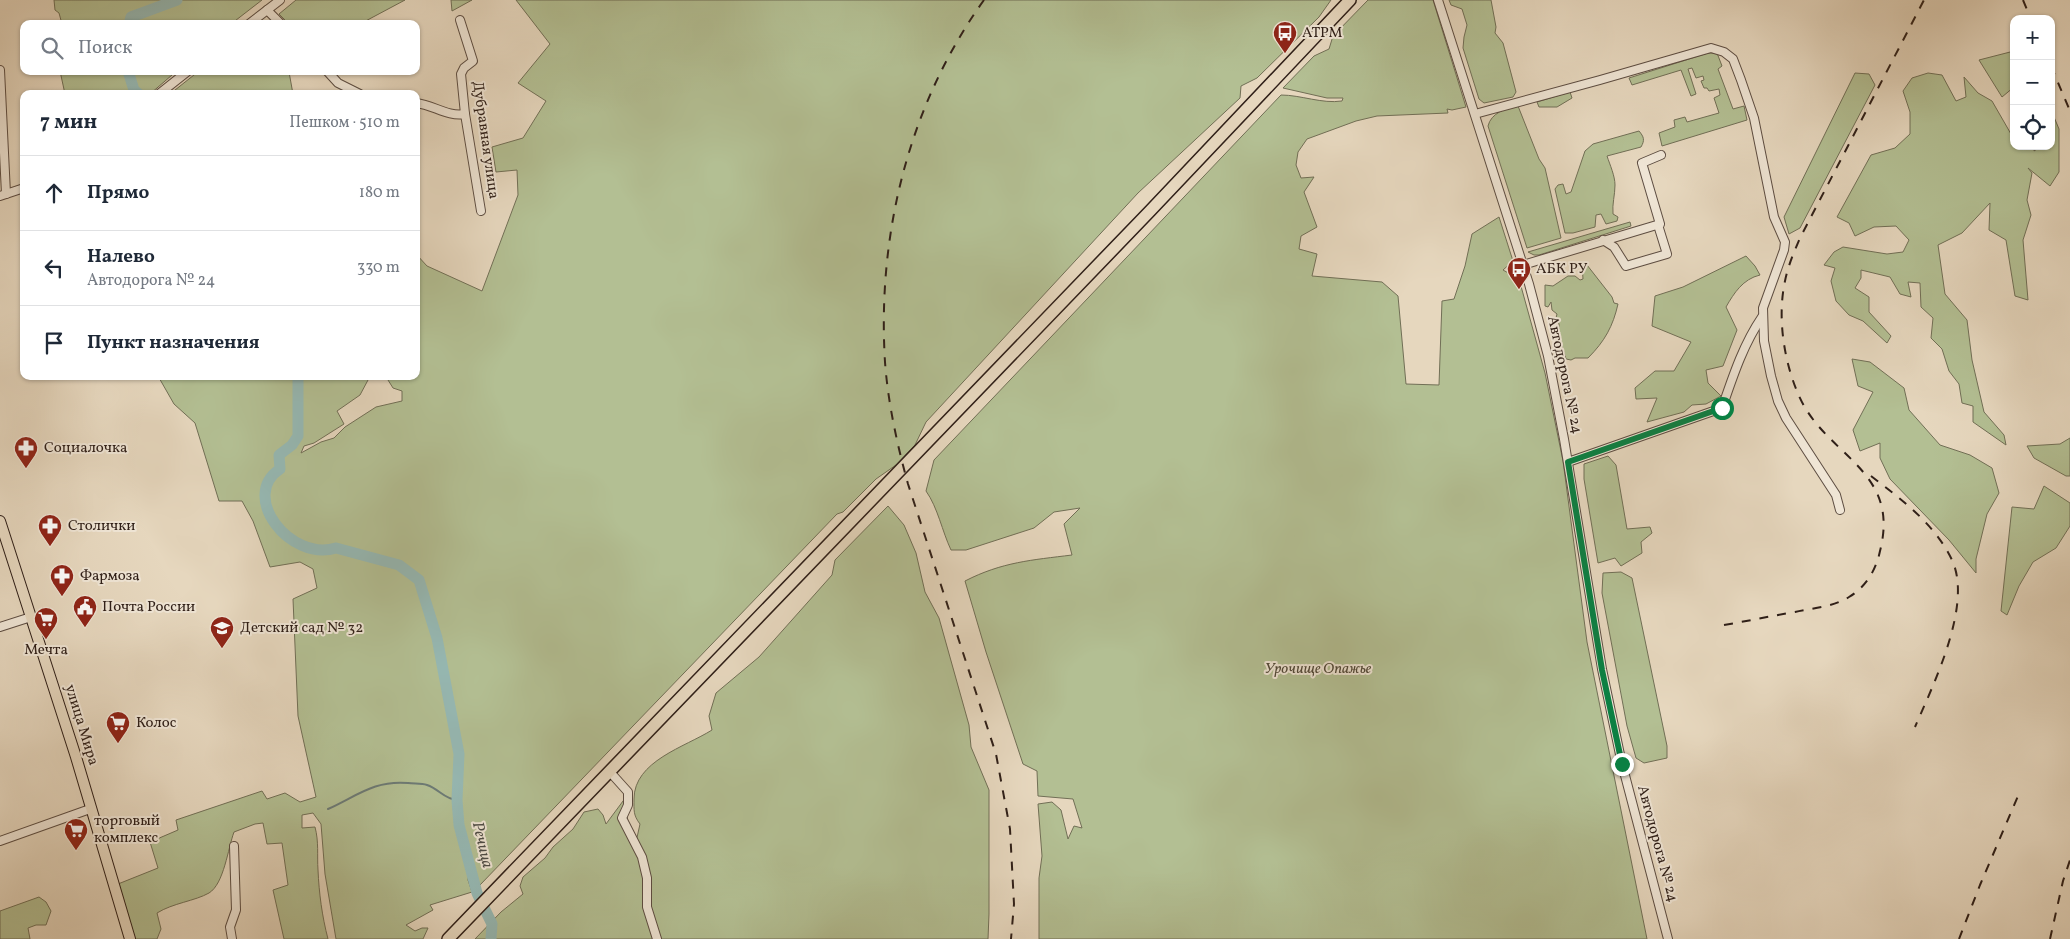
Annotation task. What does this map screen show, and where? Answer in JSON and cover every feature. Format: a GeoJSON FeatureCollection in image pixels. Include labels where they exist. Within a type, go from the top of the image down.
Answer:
{"type":"FeatureCollection","features":[{"type":"Feature","properties":{"kind":"highway"},"geometry":{"type":"LineString","coordinates":[[448,939],[1150,211],[1350,0]]}},
{"type":"Feature","properties":{"kind":"main road","name":"улица Мира"},"geometry":{"type":"LineString","coordinates":[[0,521],[130,939]]}},
{"type":"Feature","properties":{"kind":"street"},"geometry":{"type":"LineString","coordinates":[[254,20],[280,0]]}},
{"type":"Feature","properties":{"kind":"street","name":"Автодорога № 24"},"geometry":{"type":"LineString","coordinates":[[1438,0],[1523,265],[1548,356],[1568,462],[1602,670],[1622,764],[1668,939]]}},
{"type":"Feature","properties":{"kind":"street"},"geometry":{"type":"LineString","coordinates":[[267,10],[277,20]]}},
{"type":"Feature","properties":{"kind":"street","name":"Дубравная улица"},"geometry":{"type":"LineString","coordinates":[[460,20],[473,61],[464,68],[461,74],[481,211]]}},
{"type":"Feature","properties":{"kind":"street"},"geometry":{"type":"LineString","coordinates":[[1475,114],[1604,79],[1694,51],[1711,48],[1724,52],[1733,59],[1754,118],[1774,217],[1786,242],[1763,308],[1762,317],[1764,341],[1778,401],[1790,425],[1836,495],[1840,510]]}},
{"type":"Feature","properties":{"kind":"street"},"geometry":{"type":"LineString","coordinates":[[0,70],[3,195],[20,189]]}},
{"type":"Feature","properties":{"kind":"street"},"geometry":{"type":"LineString","coordinates":[[164,90],[183,75]]}},
{"type":"Feature","properties":{"kind":"street"},"geometry":{"type":"LineString","coordinates":[[331,75],[338,83],[352,90]]}},
{"type":"Feature","properties":{"kind":"street"},"geometry":{"type":"LineString","coordinates":[[420,104],[445,113],[466,114]]}},
{"type":"Feature","properties":{"kind":"street"},"geometry":{"type":"LineString","coordinates":[[1603,240],[1614,247],[1626,266],[1667,254],[1642,163],[1661,155]]}},
{"type":"Feature","properties":{"kind":"street"},"geometry":{"type":"LineString","coordinates":[[1523,265],[1658,224]]}},
{"type":"Feature","properties":{"kind":"street"},"geometry":{"type":"LineString","coordinates":[[1568,462],[1722,408],[1736,364],[1753,330],[1762,317]]}},
{"type":"Feature","properties":{"kind":"street"},"geometry":{"type":"LineString","coordinates":[[0,626],[31,617]]}},
{"type":"Feature","properties":{"kind":"street"},"geometry":{"type":"LineString","coordinates":[[610,772],[628,792],[628,805],[622,818],[642,857],[647,878],[647,907],[656,939]]}},
{"type":"Feature","properties":{"kind":"street"},"geometry":{"type":"LineString","coordinates":[[0,841],[90,809]]}},
{"type":"Feature","properties":{"kind":"street"},"geometry":{"type":"LineString","coordinates":[[232,939],[230,927],[236,910],[234,846]]}},
{"type":"Feature","properties":{"kind":"green space"},"geometry":{"type":"Polygon","coordinates":[[[54,0],[262,0],[236,20],[61,20],[59,13],[55,10],[54,0]]]}},
{"type":"Feature","properties":{"kind":"green space"},"geometry":{"type":"Polygon","coordinates":[[[296,0],[405,0],[368,20],[285,20],[279,14],[296,0]]]}},
{"type":"Feature","properties":{"kind":"green space"},"geometry":{"type":"Polygon","coordinates":[[[451,0],[472,0],[452,11],[451,0]]]}},
{"type":"Feature","properties":{"kind":"green space"},"geometry":{"type":"Polygon","coordinates":[[[516,0],[1331,0],[1319,17],[1257,78],[1241,86],[1240,98],[1138,193],[926,422],[915,445],[896,465],[876,479],[843,512],[837,514],[480,885],[469,871],[468,880],[472,892],[430,905],[433,910],[406,925],[415,931],[428,928],[423,939],[336,939],[325,874],[321,824],[313,813],[302,815],[302,828],[315,827],[320,896],[328,939],[284,939],[273,890],[288,885],[282,843],[267,844],[263,823],[234,832],[222,874],[209,893],[157,913],[161,929],[157,939],[134,939],[118,884],[158,868],[150,842],[178,830],[176,820],[262,791],[267,799],[285,793],[300,802],[316,797],[298,716],[293,599],[317,588],[313,569],[300,562],[270,567],[253,521],[242,501],[219,501],[195,423],[174,404],[160,380],[368,380],[360,395],[337,411],[344,424],[314,443],[304,446],[301,453],[321,442],[334,438],[345,427],[376,407],[402,401],[402,391],[393,388],[388,380],[420,380],[420,258],[427,266],[482,291],[518,195],[517,170],[496,172],[492,147],[523,138],[546,101],[518,83],[550,44],[516,0]]]}},
{"type":"Feature","properties":{"kind":"green space","name":"Урочище Опажье"},"geometry":{"type":"Polygon","coordinates":[[[1368,0],[1433,0],[1466,107],[1452,110],[1447,109],[1448,113],[1377,116],[1356,121],[1307,139],[1298,152],[1296,165],[1301,178],[1314,177],[1304,192],[1317,227],[1301,236],[1299,249],[1317,254],[1312,276],[1382,282],[1398,296],[1406,384],[1439,385],[1442,301],[1454,299],[1465,266],[1472,234],[1499,217],[1513,261],[1503,270],[1519,279],[1545,373],[1563,461],[1587,642],[1647,939],[1039,939],[1039,878],[1042,856],[1038,804],[1052,802],[1061,810],[1068,839],[1074,826],[1082,828],[1073,799],[1038,796],[1037,771],[1023,764],[965,581],[1005,566],[1030,560],[1072,555],[1064,524],[1080,508],[1054,512],[1034,528],[966,550],[951,550],[934,505],[926,491],[934,460],[1281,95],[1334,102],[1342,101],[1343,98],[1327,98],[1283,88],[1314,56],[1329,49],[1333,36],[1368,0]]]}},
{"type":"Feature","properties":{"kind":"green space"},"geometry":{"type":"Polygon","coordinates":[[[1449,0],[1491,0],[1496,27],[1495,33],[1503,43],[1516,92],[1513,97],[1484,103],[1479,99],[1463,48],[1467,25],[1462,9],[1451,5],[1449,0]]]}},
{"type":"Feature","properties":{"kind":"green space"},"geometry":{"type":"Polygon","coordinates":[[[2010,52],[2010,90],[2002,97],[1979,60],[2010,52]]]}},
{"type":"Feature","properties":{"kind":"green space"},"geometry":{"type":"Polygon","coordinates":[[[1708,53],[1717,53],[1722,66],[1718,69],[1733,109],[1744,106],[1747,120],[1662,146],[1659,133],[1675,127],[1674,120],[1685,117],[1687,122],[1719,113],[1714,98],[1720,95],[1719,89],[1709,91],[1707,88],[1704,88],[1701,81],[1704,80],[1703,76],[1696,78],[1692,68],[1688,69],[1696,94],[1691,96],[1681,70],[1632,85],[1629,78],[1708,53]]]}},
{"type":"Feature","properties":{"kind":"green space"},"geometry":{"type":"Polygon","coordinates":[[[1855,73],[1869,74],[1875,85],[1800,228],[1789,234],[1784,217],[1855,73]]]}},
{"type":"Feature","properties":{"kind":"green space"},"geometry":{"type":"Polygon","coordinates":[[[1928,73],[1942,75],[1956,101],[1966,97],[1964,77],[1978,93],[1992,101],[2010,132],[2010,150],[2055,150],[2055,120],[2059,129],[2059,172],[2050,186],[2028,168],[2032,173],[2027,200],[2031,215],[2023,240],[2028,300],[2015,296],[2006,240],[1989,230],[1990,203],[1962,233],[1938,245],[1945,294],[1967,320],[1972,360],[1984,412],[2004,435],[2006,445],[1973,422],[1973,406],[1962,403],[1959,384],[1949,371],[1942,349],[1931,338],[1933,318],[1921,307],[1920,283],[1908,282],[1911,297],[1900,294],[1890,277],[1861,270],[1861,278],[1855,288],[1869,297],[1869,312],[1891,336],[1887,343],[1863,321],[1849,315],[1836,301],[1831,281],[1835,268],[1824,265],[1834,252],[1843,247],[1887,254],[1903,252],[1909,240],[1896,226],[1874,227],[1855,236],[1849,223],[1837,217],[1871,155],[1895,148],[1910,134],[1910,112],[1903,91],[1912,78],[1928,73]]]}},
{"type":"Feature","properties":{"kind":"green space"},"geometry":{"type":"Polygon","coordinates":[[[61,75],[172,75],[155,90],[64,90],[61,75]]]}},
{"type":"Feature","properties":{"kind":"green space"},"geometry":{"type":"Polygon","coordinates":[[[194,75],[290,75],[292,90],[175,90],[194,75]]]}},
{"type":"Feature","properties":{"kind":"green space"},"geometry":{"type":"Polygon","coordinates":[[[1570,92],[1572,98],[1557,107],[1539,107],[1537,102],[1570,92]]]}},
{"type":"Feature","properties":{"kind":"green space"},"geometry":{"type":"Polygon","coordinates":[[[1518,106],[1539,159],[1545,168],[1561,238],[1527,248],[1488,126],[1496,114],[1518,106]]]}},
{"type":"Feature","properties":{"kind":"green space"},"geometry":{"type":"Polygon","coordinates":[[[1639,131],[1643,139],[1641,147],[1607,156],[1615,182],[1613,214],[1618,217],[1617,221],[1606,224],[1601,214],[1596,215],[1595,227],[1573,233],[1565,233],[1555,189],[1558,185],[1563,184],[1566,194],[1571,192],[1585,151],[1593,144],[1639,131]]]}},
{"type":"Feature","properties":{"kind":"green space"},"geometry":{"type":"Polygon","coordinates":[[[1630,222],[1631,226],[1539,255],[1528,252],[1630,222]]]}},
{"type":"Feature","properties":{"kind":"green space"},"geometry":{"type":"Polygon","coordinates":[[[1746,256],[1760,275],[1744,283],[1726,307],[1737,330],[1723,366],[1706,370],[1708,383],[1721,396],[1706,404],[1692,405],[1684,412],[1647,422],[1657,398],[1636,399],[1635,388],[1655,371],[1674,371],[1691,342],[1652,326],[1655,296],[1683,287],[1746,256]]]}},
{"type":"Feature","properties":{"kind":"green space"},"geometry":{"type":"Polygon","coordinates":[[[1582,264],[1587,265],[1612,297],[1614,303],[1618,304],[1608,333],[1594,352],[1588,358],[1575,358],[1571,360],[1566,359],[1556,318],[1557,314],[1552,310],[1551,302],[1548,307],[1545,306],[1545,285],[1553,286],[1568,276],[1575,276],[1580,280],[1583,279],[1582,264]]]}},
{"type":"Feature","properties":{"kind":"green space"},"geometry":{"type":"Polygon","coordinates":[[[1852,359],[1870,362],[1904,388],[1909,410],[1940,445],[1970,455],[1992,468],[1999,493],[1987,514],[1976,559],[1976,573],[1949,540],[1890,479],[1880,458],[1880,443],[1860,451],[1853,430],[1873,392],[1858,386],[1852,359]]]}},
{"type":"Feature","properties":{"kind":"green space"},"geometry":{"type":"Polygon","coordinates":[[[2070,438],[2070,476],[2066,476],[2034,458],[2027,446],[2060,444],[2070,438]]]}},
{"type":"Feature","properties":{"kind":"green space"},"geometry":{"type":"Polygon","coordinates":[[[1608,456],[1616,465],[1627,529],[1650,527],[1652,533],[1641,542],[1642,553],[1621,566],[1615,558],[1598,563],[1584,479],[1584,464],[1608,456]]]}},
{"type":"Feature","properties":{"kind":"green space"},"geometry":{"type":"Polygon","coordinates":[[[2044,486],[2070,503],[2070,526],[2056,548],[2033,562],[2019,586],[2007,615],[2001,611],[2012,507],[2034,509],[2044,486]]]}},
{"type":"Feature","properties":{"kind":"green space"},"geometry":{"type":"Polygon","coordinates":[[[888,506],[904,525],[916,553],[925,592],[939,618],[969,725],[971,747],[989,790],[988,939],[475,939],[501,912],[523,894],[520,886],[523,877],[545,858],[553,847],[573,829],[584,812],[598,809],[603,815],[606,824],[626,797],[628,826],[636,842],[640,824],[635,815],[634,799],[636,786],[642,775],[652,765],[675,749],[712,730],[709,716],[716,693],[759,657],[832,575],[835,560],[888,506]]]}},
{"type":"Feature","properties":{"kind":"green space"},"geometry":{"type":"Polygon","coordinates":[[[1621,572],[1632,578],[1667,746],[1667,758],[1644,763],[1636,758],[1627,726],[1602,593],[1603,573],[1621,572]]]}},
{"type":"Feature","properties":{"kind":"green space"},"geometry":{"type":"Polygon","coordinates":[[[39,897],[46,902],[51,911],[46,925],[36,925],[28,928],[30,939],[0,939],[0,911],[39,897]]]}},
{"type":"Feature","properties":{"kind":"waterway"},"geometry":{"type":"LineString","coordinates":[[130,20],[131,17],[177,0]]}},
{"type":"Feature","properties":{"kind":"waterway"},"geometry":{"type":"LineString","coordinates":[[129,75],[134,90]]}},
{"type":"Feature","properties":{"kind":"waterway","name":"Речица"},"geometry":{"type":"LineString","coordinates":[[298,380],[298,436],[292,445],[279,455],[280,469],[269,481],[265,495],[268,510],[275,524],[287,536],[302,545],[319,550],[336,548],[399,565],[419,580],[437,638],[459,754],[457,800],[459,825],[477,893],[492,924],[491,939]]}},
{"type":"Feature","properties":{"kind":"waterway"},"geometry":{"type":"LineString","coordinates":[[328,809],[375,786],[396,783],[427,785],[449,798],[457,800]]}},
{"type":"Feature","properties":{"kind":"railway"},"geometry":{"type":"LineString","coordinates":[[984,0],[958,40],[936,82],[918,126],[903,172],[893,219],[887,266],[884,314],[885,362],[888,393],[908,484],[996,754],[1010,829],[1014,904],[1011,939]]}},
{"type":"Feature","properties":{"kind":"railway"},"geometry":{"type":"LineString","coordinates":[[1724,625],[1823,607],[1843,600],[1855,593],[1865,583],[1873,571],[1878,558],[1884,523],[1880,501],[1871,482],[1811,417],[1799,396],[1789,369],[1783,340],[1783,295],[1788,270],[1800,238],[1924,0]]}},
{"type":"Feature","properties":{"kind":"railway"},"geometry":{"type":"LineString","coordinates":[[2023,0],[2029,15]]}},
{"type":"Feature","properties":{"kind":"railway"},"geometry":{"type":"LineString","coordinates":[[2055,75],[2070,111]]}},
{"type":"Feature","properties":{"kind":"railway"},"geometry":{"type":"LineString","coordinates":[[1871,476],[1917,514],[1937,535],[1952,560],[1957,578],[1958,599],[1948,645],[1915,727]]}},
{"type":"Feature","properties":{"kind":"railway"},"geometry":{"type":"LineString","coordinates":[[1959,939],[2018,796]]}},
{"type":"Feature","properties":{"kind":"railway"},"geometry":{"type":"LineString","coordinates":[[2050,939],[2063,881],[2070,860]]}},
{"type":"Feature","properties":{"kind":"place","name":"АТРМ"},"geometry":{"type":"Point","coordinates":[1285,54]}},
{"type":"Feature","properties":{"kind":"place","name":"АБК РУ"},"geometry":{"type":"Point","coordinates":[1519,290]}},
{"type":"Feature","properties":{"kind":"place","name":"Социалочка"},"geometry":{"type":"Point","coordinates":[26,469]}},
{"type":"Feature","properties":{"kind":"place","name":"Столички"},"geometry":{"type":"Point","coordinates":[50,547]}},
{"type":"Feature","properties":{"kind":"place","name":"Фармоза"},"geometry":{"type":"Point","coordinates":[62,597]}},
{"type":"Feature","properties":{"kind":"place","name":"Почта России"},"geometry":{"type":"Point","coordinates":[85,628]}},
{"type":"Feature","properties":{"kind":"place","name":"Мечта"},"geometry":{"type":"Point","coordinates":[46,640]}},
{"type":"Feature","properties":{"kind":"place","name":"Детский сад № 32"},"geometry":{"type":"Point","coordinates":[222,649]}},
{"type":"Feature","properties":{"kind":"place","name":"Колос"},"geometry":{"type":"Point","coordinates":[118,744]}},
{"type":"Feature","properties":{"kind":"place","name":"торговый комплекс"},"geometry":{"type":"Point","coordinates":[76,851]}},
{"type":"Feature","properties":{"kind":"route"},"geometry":{"type":"LineString","coordinates":[[1622,764],[1602,670],[1568,462],[1722,408]]}}]}
